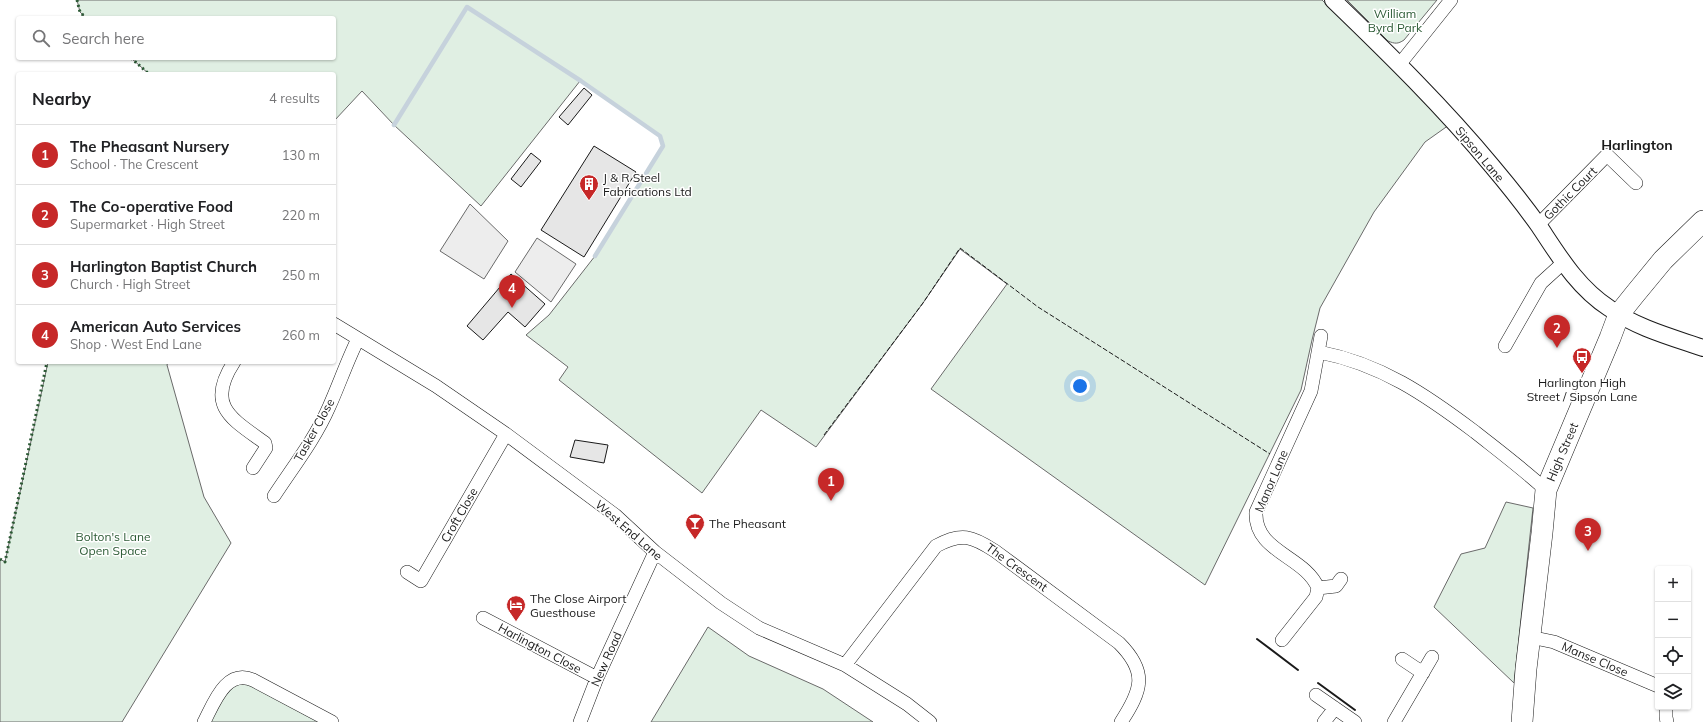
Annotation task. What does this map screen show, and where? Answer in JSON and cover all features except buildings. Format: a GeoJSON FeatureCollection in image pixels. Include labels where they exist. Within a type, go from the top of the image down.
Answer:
{"type":"FeatureCollection","features":[{"type":"Feature","properties":{"kind":"main road","name":"High Street"},"geometry":{"type":"LineString","coordinates":[[1522,722],[1526,669],[1546,490],[1619,314],[1663,260],[1703,221]]}},
{"type":"Feature","properties":{"kind":"street","name":"Sipson Lane"},"geometry":{"type":"LineString","coordinates":[[1332,0],[1400,65],[1465,134],[1538,225],[1563,263],[1586,288],[1608,308],[1638,325],[1703,348]]}},
{"type":"Feature","properties":{"kind":"street"},"geometry":{"type":"LineString","coordinates":[[1400,65],[1452,0]]}},
{"type":"Feature","properties":{"kind":"street","name":"Gothic Court"},"geometry":{"type":"LineString","coordinates":[[1538,225],[1607,155],[1636,184]]}},
{"type":"Feature","properties":{"kind":"street"},"geometry":{"type":"LineString","coordinates":[[1505,346],[1541,284],[1563,263]]}},
{"type":"Feature","properties":{"kind":"street","name":"West End Lane"},"geometry":{"type":"LineString","coordinates":[[336,325],[436,386],[506,434],[615,515],[655,552],[721,603],[759,628],[845,665],[882,688],[930,722]]}},
{"type":"Feature","properties":{"kind":"street","name":"Manor Lane"},"geometry":{"type":"LineString","coordinates":[[1318,588],[1311,575],[1263,538],[1256,522],[1256,512],[1311,391],[1322,336]]}},
{"type":"Feature","properties":{"kind":"street","name":"Tasker Close"},"geometry":{"type":"LineString","coordinates":[[274,496],[329,408],[347,361],[358,339]]}},
{"type":"Feature","properties":{"kind":"street"},"geometry":{"type":"LineString","coordinates":[[1319,352],[1344,356],[1402,382],[1433,401],[1522,468],[1546,490]]}},
{"type":"Feature","properties":{"kind":"street"},"geometry":{"type":"LineString","coordinates":[[233,364],[225,375],[221,390],[222,402],[228,415],[265,443],[266,448],[253,468]]}},
{"type":"Feature","properties":{"kind":"street","name":"Croft Close"},"geometry":{"type":"LineString","coordinates":[[407,572],[421,581],[506,434]]}},
{"type":"Feature","properties":{"kind":"street","name":"The Crescent"},"geometry":{"type":"LineString","coordinates":[[845,665],[936,546],[946,540],[958,537],[970,537],[978,540],[995,551],[1119,643],[1129,653],[1136,664],[1140,675],[1140,684],[1133,705],[1121,722]]}},
{"type":"Feature","properties":{"kind":"street","name":"New Road"},"geometry":{"type":"LineString","coordinates":[[580,722],[597,678],[655,552]]}},
{"type":"Feature","properties":{"kind":"street"},"geometry":{"type":"LineString","coordinates":[[1282,640],[1316,597],[1318,588],[1336,586],[1341,579]]}},
{"type":"Feature","properties":{"kind":"street","name":"Harlington Close"},"geometry":{"type":"LineString","coordinates":[[484,618],[597,678]]}},
{"type":"Feature","properties":{"kind":"street","name":"Manse Close"},"geometry":{"type":"LineString","coordinates":[[1530,637],[1554,642],[1655,685]]}},
{"type":"Feature","properties":{"kind":"street"},"geometry":{"type":"LineString","coordinates":[[1394,722],[1432,657]]}},
{"type":"Feature","properties":{"kind":"street"},"geometry":{"type":"LineString","coordinates":[[1402,659],[1423,673]]}},
{"type":"Feature","properties":{"kind":"street"},"geometry":{"type":"LineString","coordinates":[[204,722],[224,687],[232,679],[243,677],[253,680],[332,722]]}},
{"type":"Feature","properties":{"kind":"street"},"geometry":{"type":"LineString","coordinates":[[1316,695],[1355,722]]}},
{"type":"Feature","properties":{"kind":"street"},"geometry":{"type":"LineString","coordinates":[[1324,722],[1335,708]]}},
{"type":"Feature","properties":{"kind":"street"},"geometry":{"type":"LineString","coordinates":[[1666,710],[1667,722]]}},
{"type":"Feature","properties":{"kind":"green space"},"geometry":{"type":"Polygon","coordinates":[[[77,0],[1322,0],[1449,125],[1425,142],[1374,212],[1320,308],[1301,390],[1205,585],[931,389],[1007,284],[960,249],[923,303],[816,447],[761,410],[702,493],[559,380],[568,367],[526,335],[549,315],[595,256],[663,146],[659,136],[580,81],[481,206],[394,125],[362,91],[336,119],[336,72],[147,72],[133,60],[336,60],[336,16],[84,16],[80,12],[77,0]]]}},
{"type":"Feature","properties":{"kind":"green space","name":"William Byrd Park"},"geometry":{"type":"Polygon","coordinates":[[[1347,0],[1437,0],[1404,40],[1393,43],[1388,41],[1347,0]]]}},
{"type":"Feature","properties":{"kind":"green space","name":"Bolton's Lane Open Space"},"geometry":{"type":"Polygon","coordinates":[[[48,364],[167,364],[204,497],[231,543],[122,722],[0,722],[0,559],[5,562],[48,364]]]}},
{"type":"Feature","properties":{"kind":"green space"},"geometry":{"type":"Polygon","coordinates":[[[1506,502],[1533,508],[1514,683],[1434,607],[1461,554],[1485,548],[1506,502]]]}},
{"type":"Feature","properties":{"kind":"green space"},"geometry":{"type":"Polygon","coordinates":[[[708,627],[749,656],[823,689],[873,722],[651,722],[708,627]]]}},
{"type":"Feature","properties":{"kind":"green space"},"geometry":{"type":"Polygon","coordinates":[[[237,684],[249,684],[319,722],[209,722],[223,696],[237,684]]]}},
{"type":"Feature","properties":{"kind":"shaded area"},"geometry":{"type":"Polygon","coordinates":[[[470,204],[508,241],[484,279],[440,251],[470,204]]]}},
{"type":"Feature","properties":{"kind":"shaded area"},"geometry":{"type":"Polygon","coordinates":[[[537,238],[576,264],[551,302],[515,272],[537,238]]]}},
{"type":"Feature","properties":{"kind":"waterway"},"geometry":{"type":"LineString","coordinates":[[394,125],[467,7],[581,81],[660,136],[663,146],[595,256]]}},
{"type":"Feature","properties":{"kind":"hedge"},"geometry":{"type":"LineString","coordinates":[[77,0],[80,12],[84,16]]}},
{"type":"Feature","properties":{"kind":"hedge"},"geometry":{"type":"LineString","coordinates":[[133,60],[147,72]]}},
{"type":"Feature","properties":{"kind":"hedge"},"geometry":{"type":"LineString","coordinates":[[0,559],[5,562],[47,364]]}},
{"type":"Feature","properties":{"kind":"fence"},"geometry":{"type":"LineString","coordinates":[[824,435],[923,303],[960,248],[1038,307],[1270,454]]}},
{"type":"Feature","properties":{"kind":"wall"},"geometry":{"type":"LineString","coordinates":[[1257,639],[1298,670]]}},
{"type":"Feature","properties":{"kind":"wall"},"geometry":{"type":"LineString","coordinates":[[1318,683],[1355,710]]}},
{"type":"Feature","properties":{"kind":"place","name":"J & R Steel Fabrications Ltd"},"geometry":{"type":"Point","coordinates":[589,201]}},
{"type":"Feature","properties":{"kind":"place","name":"American Auto Services"},"geometry":{"type":"Point","coordinates":[512,308]}},
{"type":"Feature","properties":{"kind":"place","name":"The Co-operative Food"},"geometry":{"type":"Point","coordinates":[1557,348]}},
{"type":"Feature","properties":{"kind":"place","name":"Harlington High Street / Sipson Lane"},"geometry":{"type":"Point","coordinates":[1582,374]}},
{"type":"Feature","properties":{"kind":"place","name":"The Pheasant Nursery"},"geometry":{"type":"Point","coordinates":[831,501]}},
{"type":"Feature","properties":{"kind":"place","name":"The Pheasant"},"geometry":{"type":"Point","coordinates":[695,540]}},
{"type":"Feature","properties":{"kind":"place","name":"Harlington Baptist Church"},"geometry":{"type":"Point","coordinates":[1588,551]}},
{"type":"Feature","properties":{"kind":"place","name":"The Close Airport Guesthouse"},"geometry":{"type":"Point","coordinates":[516,622]}},
{"type":"Feature","properties":{"kind":"district","name":"Harlington"},"geometry":{"type":"Point","coordinates":[1637,145]}}]}
